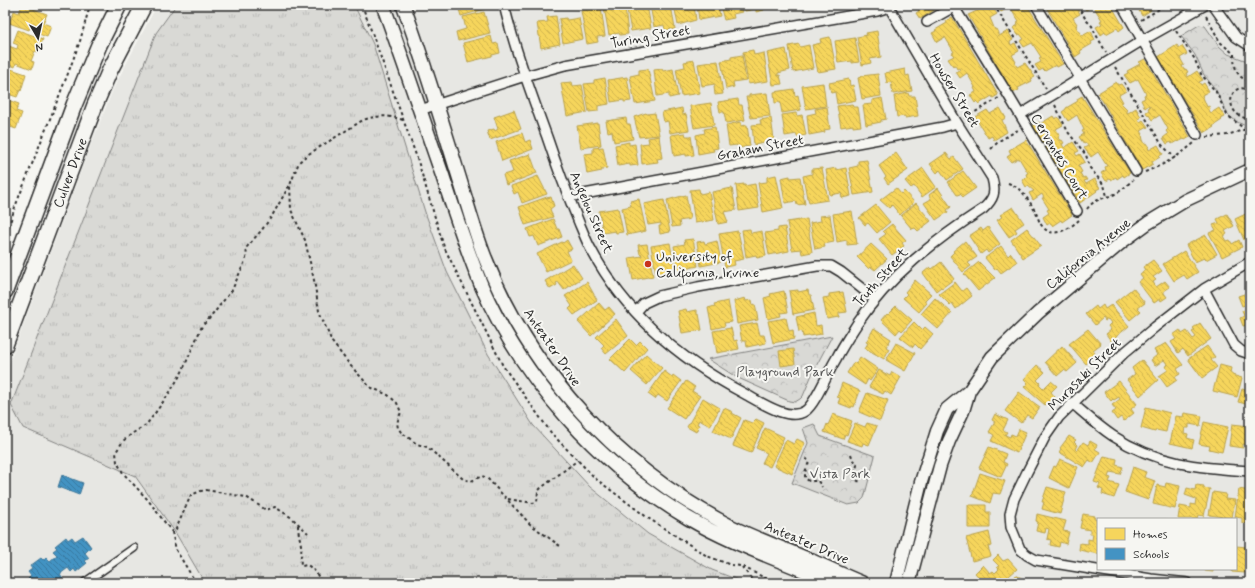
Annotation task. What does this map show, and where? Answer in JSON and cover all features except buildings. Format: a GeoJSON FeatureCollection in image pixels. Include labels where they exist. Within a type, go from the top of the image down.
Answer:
{"type":"FeatureCollection","features":[{"type":"Feature","properties":{"kind":"main road","name":"Culver Drive"},"geometry":{"type":"LineString","coordinates":[[5,290],[74,105],[99,45],[119,5]]}},
{"type":"Feature","properties":{"kind":"main road","name":"Culver Drive"},"geometry":{"type":"LineString","coordinates":[[5,345],[95,105],[110,70],[144,5]]}},
{"type":"Feature","properties":{"kind":"main road","name":"Anteater Drive"},"geometry":{"type":"LineString","coordinates":[[384,5],[466,248],[483,288],[502,326],[530,372],[568,418],[625,474],[656,498],[712,532],[739,545],[832,583]]}},
{"type":"Feature","properties":{"kind":"main road","name":"Anteater Drive"},"geometry":{"type":"LineString","coordinates":[[403,5],[417,42],[477,234],[492,274],[511,313],[543,366],[576,406],[603,435],[634,464],[690,503],[733,528],[862,583]]}},
{"type":"Feature","properties":{"kind":"street","name":"Angelou Street"},"geometry":{"type":"LineString","coordinates":[[504,5],[525,76],[568,197],[591,250],[616,291],[653,331],[709,373],[762,403],[782,413],[790,414]]}},
{"type":"Feature","properties":{"kind":"street"},"geometry":{"type":"LineString","coordinates":[[1036,5],[1136,175]]}},
{"type":"Feature","properties":{"kind":"street"},"geometry":{"type":"LineString","coordinates":[[1122,5],[1199,138]]}},
{"type":"Feature","properties":{"kind":"street","name":"Cervantes Court"},"geometry":{"type":"LineString","coordinates":[[1020,115],[1143,40],[1205,5]]}},
{"type":"Feature","properties":{"kind":"street"},"geometry":{"type":"LineString","coordinates":[[1213,5],[1236,37],[1250,46]]}},
{"type":"Feature","properties":{"kind":"street","name":"Turing Street"},"geometry":{"type":"LineString","coordinates":[[420,110],[525,76],[565,65],[877,11],[888,6]]}},
{"type":"Feature","properties":{"kind":"street","name":"Howser Street"},"geometry":{"type":"LineString","coordinates":[[888,6],[957,123],[992,178],[994,191]]}},
{"type":"Feature","properties":{"kind":"street","name":"Cervantes Court"},"geometry":{"type":"LineString","coordinates":[[927,22],[955,6],[1081,214]]}},
{"type":"Feature","properties":{"kind":"street","name":"Graham Street"},"geometry":{"type":"LineString","coordinates":[[568,197],[902,135],[957,123]]}},
{"type":"Feature","properties":{"kind":"street","name":"California Avenue"},"geometry":{"type":"LineString","coordinates":[[896,583],[921,482],[947,409],[969,391],[992,357],[1013,336],[1122,242],[1148,223],[1186,200],[1250,170]]}},
{"type":"Feature","properties":{"kind":"street","name":"Truth Street"},"geometry":{"type":"LineString","coordinates":[[790,414],[798,415],[808,410],[840,351],[874,299],[922,252],[990,203],[994,191]]}},
{"type":"Feature","properties":{"kind":"street","name":"Murasaki Street"},"geometry":{"type":"LineString","coordinates":[[1188,583],[1151,579],[1036,560],[1020,549],[1011,527],[1010,514],[1014,500],[1045,437],[1059,417],[1072,403],[1124,353],[1155,327],[1204,289],[1250,262]]}},
{"type":"Feature","properties":{"kind":"street"},"geometry":{"type":"LineString","coordinates":[[636,312],[644,303],[659,296],[698,287],[818,266],[831,266],[841,272],[874,299]]}},
{"type":"Feature","properties":{"kind":"street"},"geometry":{"type":"LineString","coordinates":[[1204,289],[1234,345],[1250,354]]}},
{"type":"Feature","properties":{"kind":"street","name":"California Avenue"},"geometry":{"type":"LineString","coordinates":[[909,583],[940,466],[949,441],[963,411],[969,391]]}},
{"type":"Feature","properties":{"kind":"street"},"geometry":{"type":"LineString","coordinates":[[1072,403],[1112,435],[1127,444],[1161,459],[1202,468],[1250,471]]}},
{"type":"Feature","properties":{"kind":"street"},"geometry":{"type":"LineString","coordinates":[[84,583],[134,548]]}},
{"type":"Feature","properties":{"kind":"path"},"geometry":{"type":"LineString","coordinates":[[5,238],[15,207],[80,41],[90,5]]}},
{"type":"Feature","properties":{"kind":"path"},"geometry":{"type":"LineString","coordinates":[[994,5],[1050,96],[1068,132],[1086,155],[1090,168],[1104,185],[1107,196]]}},
{"type":"Feature","properties":{"kind":"path"},"geometry":{"type":"LineString","coordinates":[[1078,5],[1086,20],[1092,26],[1110,60],[1162,145],[1175,158]]}},
{"type":"Feature","properties":{"kind":"path"},"geometry":{"type":"LineString","coordinates":[[1138,21],[1166,5]]}},
{"type":"Feature","properties":{"kind":"path"},"geometry":{"type":"LineString","coordinates":[[1207,18],[1220,42],[1234,54],[1234,64],[1238,74],[1250,81]]}},
{"type":"Feature","properties":{"kind":"path"},"geometry":{"type":"LineString","coordinates":[[1171,24],[1191,52],[1201,74],[1216,92],[1227,115],[1242,127],[1249,128]]}},
{"type":"Feature","properties":{"kind":"path"},"geometry":{"type":"LineString","coordinates":[[1250,91],[1244,88],[1236,90],[1231,96],[1230,100],[1232,108],[1238,115],[1250,119]]}},
{"type":"Feature","properties":{"kind":"path"},"geometry":{"type":"LineString","coordinates":[[957,123],[1007,93]]}},
{"type":"Feature","properties":{"kind":"path"},"geometry":{"type":"LineString","coordinates":[[196,583],[176,550],[172,532],[148,500],[123,473],[117,462],[116,452],[123,441],[146,424],[170,392],[182,372],[202,326],[232,290],[246,259],[247,247],[272,216],[290,185],[299,162],[316,148],[363,120],[389,116],[404,120]]}},
{"type":"Feature","properties":{"kind":"path"},"geometry":{"type":"LineString","coordinates":[[991,149],[999,141],[1026,125]]}},
{"type":"Feature","properties":{"kind":"path"},"geometry":{"type":"LineString","coordinates":[[1008,183],[1014,185],[1022,192],[1034,210],[1041,226],[1052,233],[1059,232],[1074,225],[1081,214],[1096,200],[1122,190],[1136,175],[1182,154],[1199,138],[1228,135],[1249,128]]}},
{"type":"Feature","properties":{"kind":"path"},"geometry":{"type":"LineString","coordinates":[[290,185],[291,210],[305,240],[319,311],[332,342],[370,387],[388,395],[397,403],[401,412],[397,423],[398,428],[406,437],[434,452],[463,479],[471,481],[482,476],[487,478],[530,524],[560,546]]}},
{"type":"Feature","properties":{"kind":"path"},"geometry":{"type":"LineString","coordinates":[[851,454],[852,460],[857,465],[854,472],[854,477],[861,482]]}},
{"type":"Feature","properties":{"kind":"path"},"geometry":{"type":"LineString","coordinates":[[806,458],[809,462],[805,472],[805,478],[809,481],[818,481],[822,487]]}},
{"type":"Feature","properties":{"kind":"path"},"geometry":{"type":"LineString","coordinates":[[507,499],[532,503],[537,502],[538,491],[578,460]]}},
{"type":"Feature","properties":{"kind":"path"},"geometry":{"type":"LineString","coordinates":[[172,532],[176,530],[191,495],[201,490],[246,497],[266,510],[275,508],[278,509],[292,518],[308,533]]}},
{"type":"Feature","properties":{"kind":"path"},"geometry":{"type":"LineString","coordinates":[[298,525],[298,534],[301,545],[299,556],[301,565],[306,565],[314,570],[320,583]]}},
{"type":"Feature","properties":{"kind":"path"},"geometry":{"type":"LineString","coordinates":[[741,566],[755,583]]}},
{"type":"Feature","properties":{"kind":"path"},"geometry":{"type":"LineString","coordinates":[[319,579],[326,583]]}},
{"type":"Feature","properties":{"kind":"path"},"geometry":{"type":"LineString","coordinates":[[392,583],[399,580]]}},
{"type":"Feature","properties":{"kind":"path"},"geometry":{"type":"LineString","coordinates":[[355,583],[379,583]]}},
{"type":"Feature","properties":{"kind":"shaded area","name":"University of California, Irvine"},"geometry":{"type":"Polygon","coordinates":[[[157,5],[1250,5],[1250,583],[5,583],[5,374],[87,154],[114,87],[157,5]]]}},
{"type":"Feature","properties":{"kind":"green space"},"geometry":{"type":"Polygon","coordinates":[[[176,5],[354,5],[373,44],[425,212],[447,272],[488,354],[533,425],[590,487],[648,534],[712,570],[746,583],[205,583],[175,532],[135,476],[23,428],[11,405],[156,33],[176,5]]]}},
{"type":"Feature","properties":{"kind":"green space"},"geometry":{"type":"Polygon","coordinates":[[[1199,25],[1205,26],[1219,46],[1228,54],[1250,62],[1250,126],[1237,122],[1228,115],[1216,90],[1204,75],[1195,55],[1181,36],[1199,25]]]}},
{"type":"Feature","properties":{"kind":"green space","name":"Playground Park"},"geometry":{"type":"Polygon","coordinates":[[[832,336],[813,372],[803,396],[795,402],[789,401],[736,377],[708,359],[832,336]]]}},
{"type":"Feature","properties":{"kind":"green space","name":"Vista Park"},"geometry":{"type":"Polygon","coordinates":[[[814,424],[820,436],[875,456],[864,498],[859,503],[848,505],[792,483],[808,443],[803,428],[814,424]]]}},
{"type":"Feature","properties":{"kind":"place","name":"University of California, Irvine"},"geometry":{"type":"Point","coordinates":[648,264]}}]}
